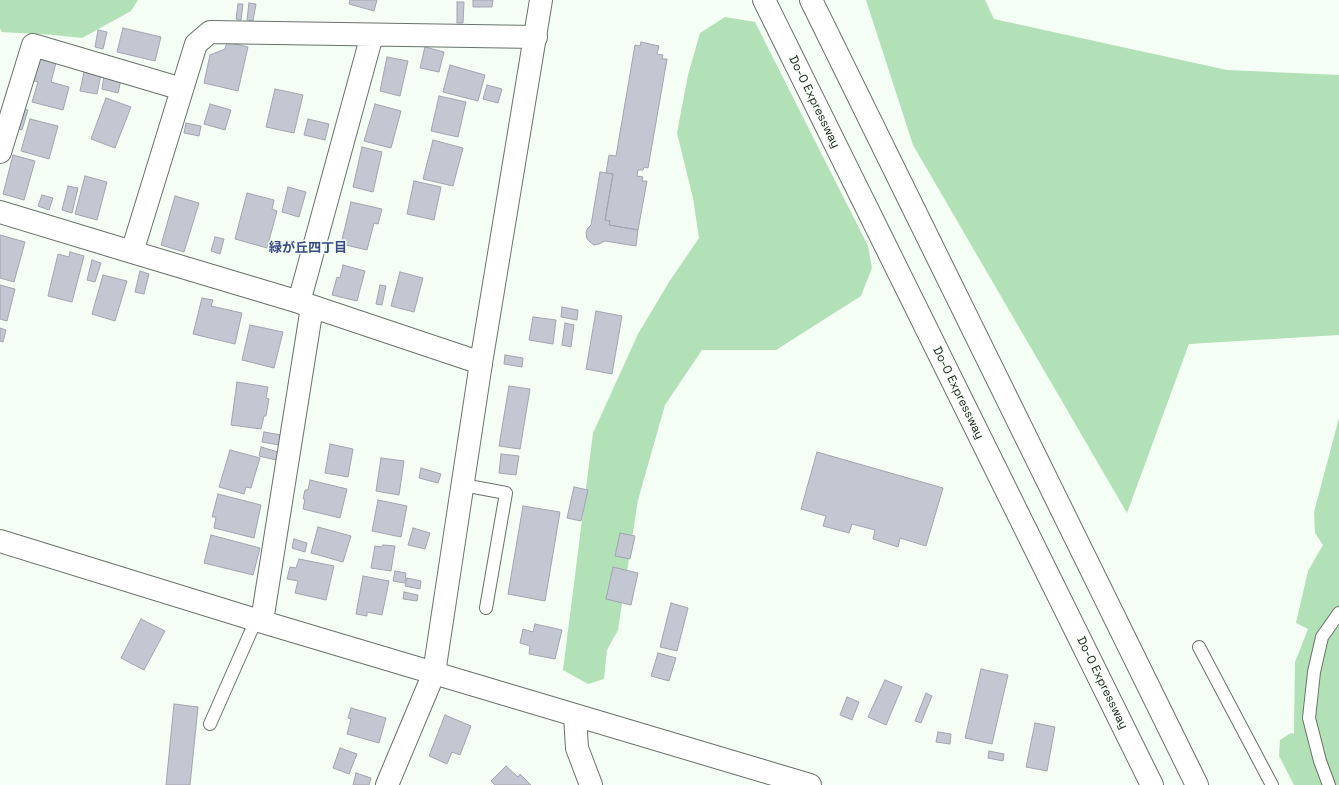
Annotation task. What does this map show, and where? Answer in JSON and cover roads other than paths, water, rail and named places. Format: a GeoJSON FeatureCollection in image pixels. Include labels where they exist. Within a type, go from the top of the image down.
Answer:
{"type":"FeatureCollection","features":[{"type":"Feature","properties":{"kind":"main road"},"geometry":{"type":"LineString","coordinates":[[387,785],[434,673],[481,363],[541,0]]}},
{"type":"Feature","properties":{"kind":"main road","name":"Do-O Expressway"},"geometry":{"type":"LineString","coordinates":[[764,0],[1152,785]]}},
{"type":"Feature","properties":{"kind":"main road"},"geometry":{"type":"LineString","coordinates":[[811,0],[1197,785]]}},
{"type":"Feature","properties":{"kind":"main road"},"geometry":{"type":"LineString","coordinates":[[132,252],[196,44],[210,32],[536,37]]}},
{"type":"Feature","properties":{"kind":"main road"},"geometry":{"type":"LineString","coordinates":[[259,621],[305,305],[372,35]]}},
{"type":"Feature","properties":{"kind":"main road"},"geometry":{"type":"LineString","coordinates":[[0,152],[33,45],[182,89]]}},
{"type":"Feature","properties":{"kind":"main road"},"geometry":{"type":"LineString","coordinates":[[0,212],[305,305],[481,363]]}},
{"type":"Feature","properties":{"kind":"main road"},"geometry":{"type":"LineString","coordinates":[[0,541],[259,621],[810,785]]}},
{"type":"Feature","properties":{"kind":"main road"},"geometry":{"type":"LineString","coordinates":[[575,716],[577,748],[591,785]]}},
{"type":"Feature","properties":{"kind":"lane"},"geometry":{"type":"LineString","coordinates":[[463,485],[506,494],[486,608]]}},
{"type":"Feature","properties":{"kind":"lane"},"geometry":{"type":"LineString","coordinates":[[1329,785],[1320,761],[1309,718],[1314,672],[1322,637],[1339,613]]}},
{"type":"Feature","properties":{"kind":"lane"},"geometry":{"type":"LineString","coordinates":[[210,724],[259,621]]}},
{"type":"Feature","properties":{"kind":"lane"},"geometry":{"type":"LineString","coordinates":[[1199,647],[1272,785]]}},
{"type":"Feature","properties":{"kind":"district","name":"緑が丘四丁目"},"geometry":{"type":"Point","coordinates":[308,248]}}]}
